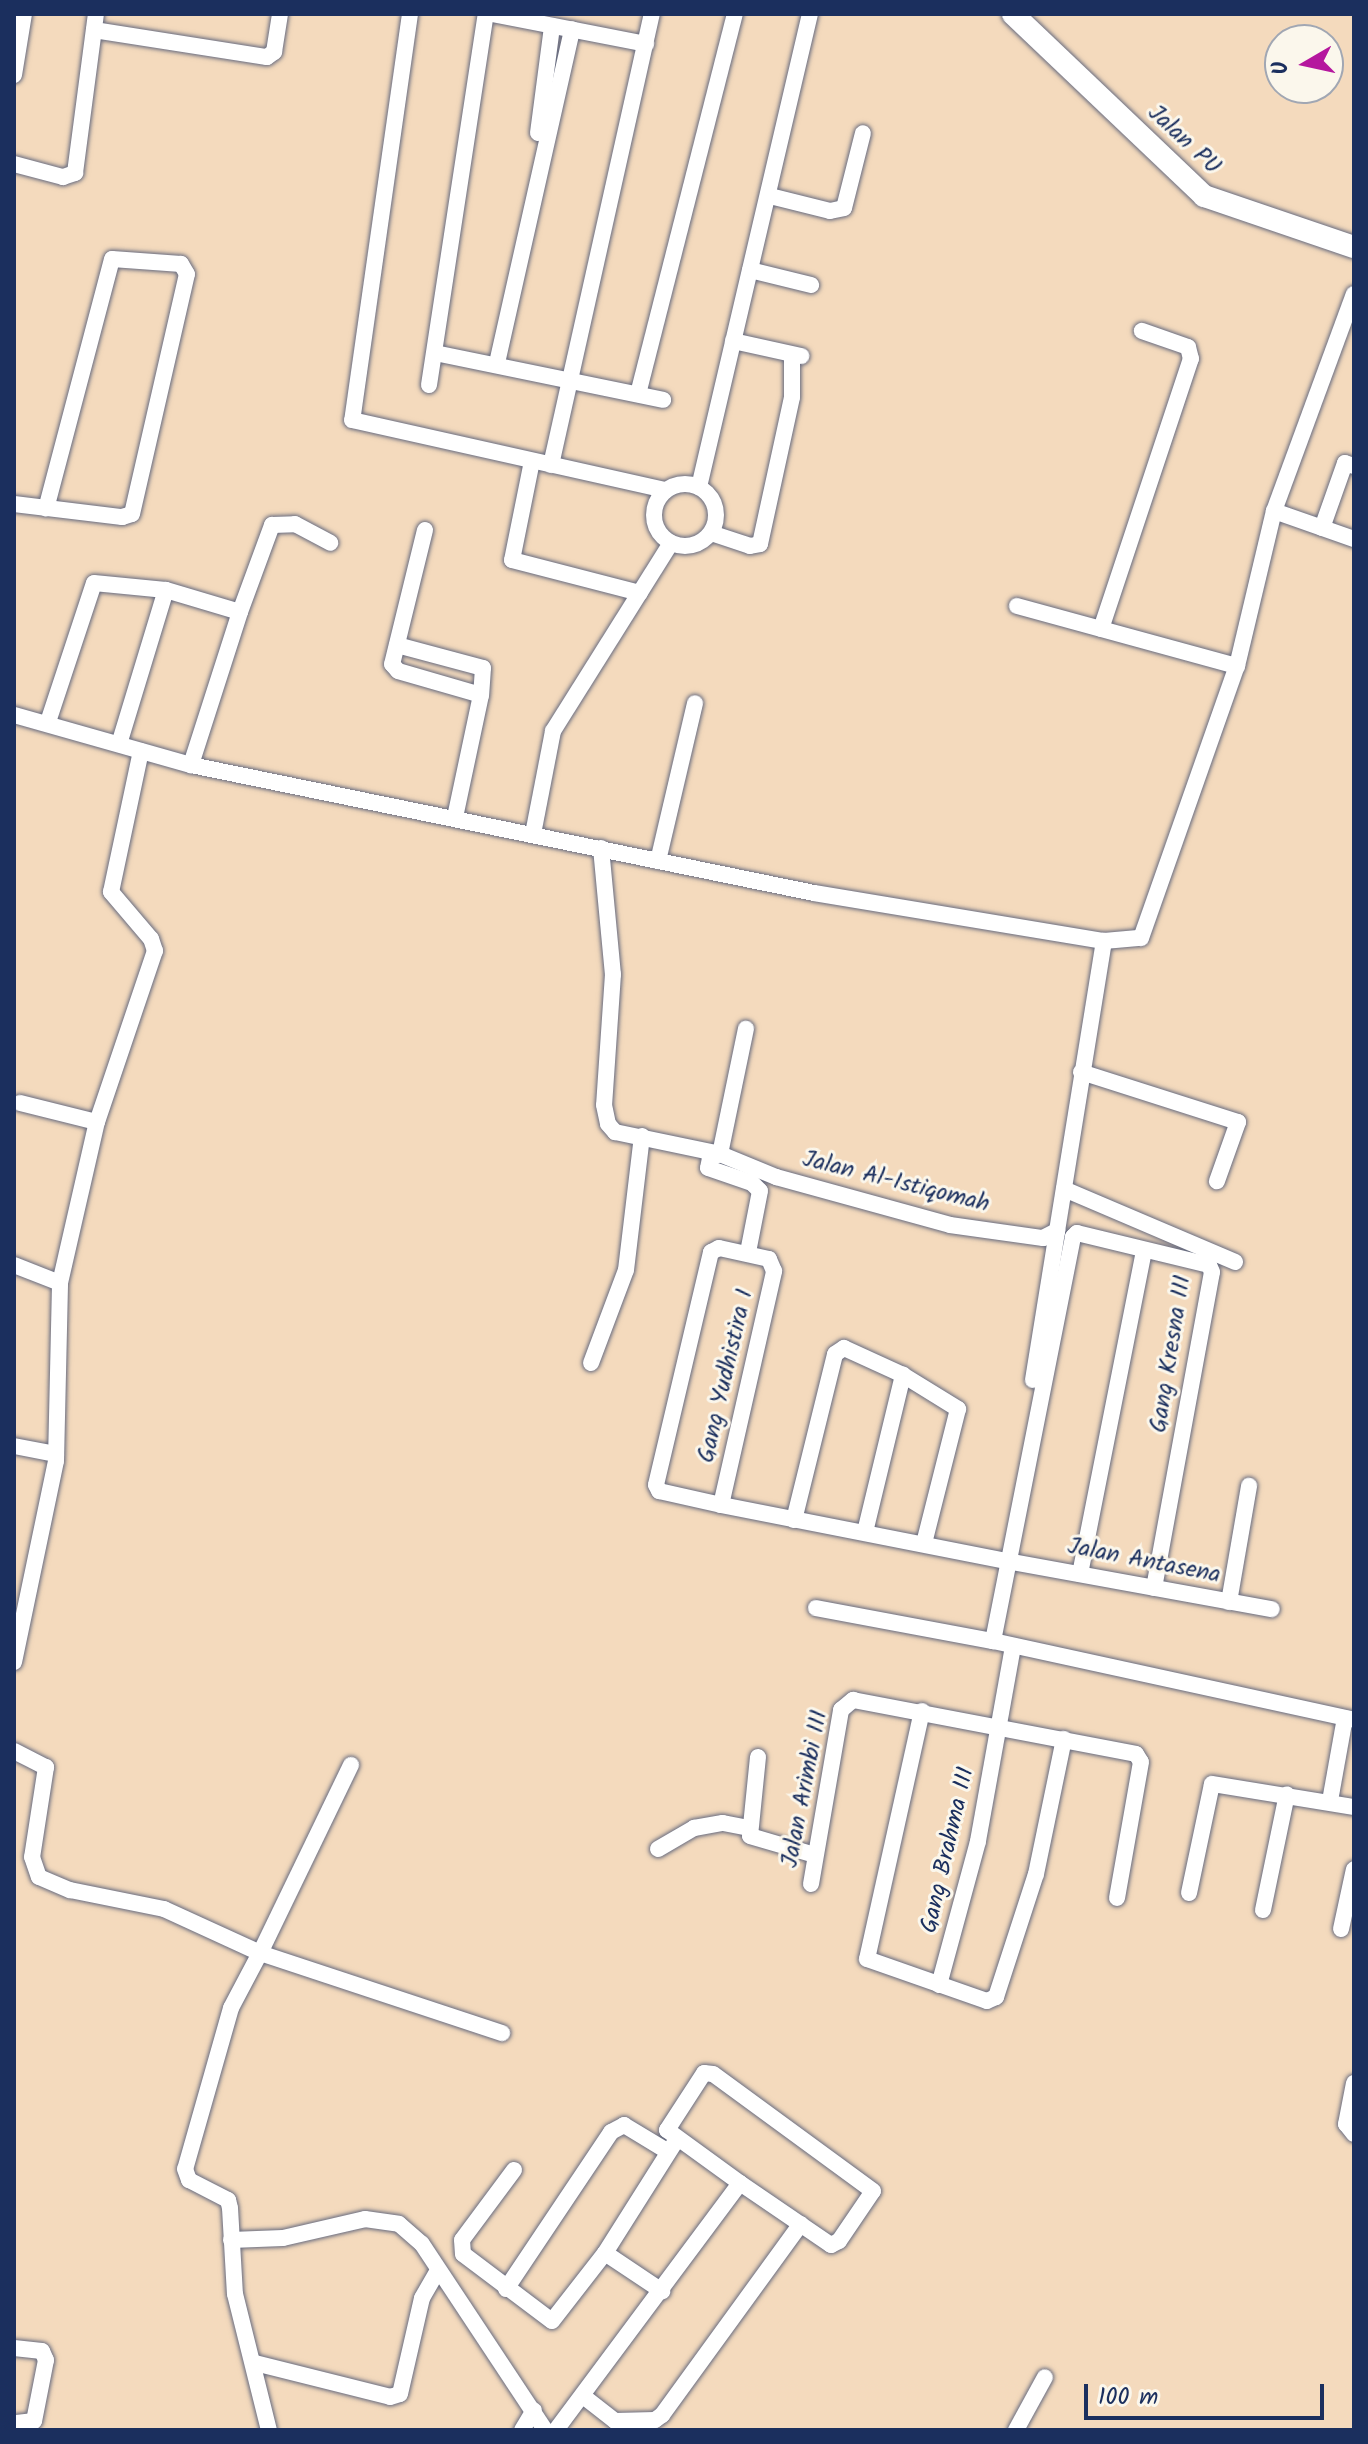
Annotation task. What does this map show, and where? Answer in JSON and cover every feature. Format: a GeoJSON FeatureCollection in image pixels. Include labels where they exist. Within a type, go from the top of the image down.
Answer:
{"type":"FeatureCollection","features":[{"type":"Feature","properties":{"kind":"street"},"geometry":{"type":"LineString","coordinates":[[14,75],[24,14]]}},
{"type":"Feature","properties":{"kind":"street"},"geometry":{"type":"LineString","coordinates":[[14,164],[63,177],[75,173],[95,22],[267,57],[274,52],[280,14]]}},
{"type":"Feature","properties":{"kind":"street"},"geometry":{"type":"LineString","coordinates":[[410,14],[350,415],[355,423],[666,490]]}},
{"type":"Feature","properties":{"kind":"street"},"geometry":{"type":"LineString","coordinates":[[429,385],[489,14],[646,44]]}},
{"type":"Feature","properties":{"kind":"street"},"geometry":{"type":"LineString","coordinates":[[551,465],[652,14]]}},
{"type":"Feature","properties":{"kind":"street"},"geometry":{"type":"LineString","coordinates":[[638,394],[735,14]]}},
{"type":"Feature","properties":{"kind":"street"},"geometry":{"type":"LineString","coordinates":[[699,487],[770,196],[810,14]]}},
{"type":"Feature","properties":{"kind":"street","name":"Jalan PU"},"geometry":{"type":"LineString","coordinates":[[1013,14],[1204,196],[1354,247]]}},
{"type":"Feature","properties":{"kind":"street"},"geometry":{"type":"LineString","coordinates":[[526,221],[552,26]]}},
{"type":"Feature","properties":{"kind":"street"},"geometry":{"type":"LineString","coordinates":[[497,363],[526,221],[572,29]]}},
{"type":"Feature","properties":{"kind":"street"},"geometry":{"type":"LineString","coordinates":[[770,196],[830,211],[844,208],[863,133]]}},
{"type":"Feature","properties":{"kind":"street"},"geometry":{"type":"LineString","coordinates":[[14,504],[46,508],[132,514],[187,274],[181,264],[112,259],[46,508]]}},
{"type":"Feature","properties":{"kind":"street"},"geometry":{"type":"LineString","coordinates":[[750,270],[811,285]]}},
{"type":"Feature","properties":{"kind":"street"},"geometry":{"type":"LineString","coordinates":[[14,715],[120,741],[141,751],[191,765],[814,893],[1104,941],[1135,940],[1145,934],[1237,666],[1274,511],[1354,294]]}},
{"type":"Feature","properties":{"kind":"street"},"geometry":{"type":"LineString","coordinates":[[1101,629],[1191,359],[1188,347],[1142,331]]}},
{"type":"Feature","properties":{"kind":"street"},"geometry":{"type":"LineString","coordinates":[[711,533],[716,507],[699,487],[682,483],[666,490],[655,504],[655,522],[671,543],[688,546],[711,533],[750,546],[760,544],[792,397],[796,356],[733,341]]}},
{"type":"Feature","properties":{"kind":"street"},"geometry":{"type":"LineString","coordinates":[[435,353],[497,363],[663,400]]}},
{"type":"Feature","properties":{"kind":"street"},"geometry":{"type":"LineString","coordinates":[[532,461],[512,560],[640,593]]}},
{"type":"Feature","properties":{"kind":"street"},"geometry":{"type":"LineString","coordinates":[[1322,528],[1345,463],[1354,466]]}},
{"type":"Feature","properties":{"kind":"street"},"geometry":{"type":"LineString","coordinates":[[1274,511],[1354,539]]}},
{"type":"Feature","properties":{"kind":"street"},"geometry":{"type":"LineString","coordinates":[[191,765],[240,612],[272,525],[295,524],[330,543]]}},
{"type":"Feature","properties":{"kind":"street"},"geometry":{"type":"LineString","coordinates":[[425,530],[397,645],[396,670],[481,695]]}},
{"type":"Feature","properties":{"kind":"street"},"geometry":{"type":"LineString","coordinates":[[533,834],[553,731],[671,543]]}},
{"type":"Feature","properties":{"kind":"street"},"geometry":{"type":"LineString","coordinates":[[48,722],[94,583],[166,590],[240,612]]}},
{"type":"Feature","properties":{"kind":"street"},"geometry":{"type":"LineString","coordinates":[[120,741],[166,590]]}},
{"type":"Feature","properties":{"kind":"street"},"geometry":{"type":"LineString","coordinates":[[1017,606],[1237,666]]}},
{"type":"Feature","properties":{"kind":"street"},"geometry":{"type":"LineString","coordinates":[[397,645],[483,668],[481,695],[455,817]]}},
{"type":"Feature","properties":{"kind":"street"},"geometry":{"type":"LineString","coordinates":[[658,861],[695,703]]}},
{"type":"Feature","properties":{"kind":"street"},"geometry":{"type":"LineString","coordinates":[[14,1662],[52,1492],[56,1457],[60,1283],[97,1122],[155,951],[151,939],[111,892],[141,751]]}},
{"type":"Feature","properties":{"kind":"street","name":"Jalan Al-Istiqomah"},"geometry":{"type":"LineString","coordinates":[[601,848],[613,974],[604,1105],[608,1124],[615,1132],[720,1154],[776,1177],[950,1225],[1043,1238],[1065,1234]]}},
{"type":"Feature","properties":{"kind":"street"},"geometry":{"type":"LineString","coordinates":[[993,1641],[1034,1430],[1029,1409],[1065,1234],[1064,1189],[1104,941]]}},
{"type":"Feature","properties":{"kind":"street"},"geometry":{"type":"LineString","coordinates":[[746,1029],[720,1154],[710,1158],[708,1168],[752,1183],[760,1191],[748,1252]]}},
{"type":"Feature","properties":{"kind":"street"},"geometry":{"type":"LineString","coordinates":[[1081,1072],[1238,1122],[1217,1181]]}},
{"type":"Feature","properties":{"kind":"street"},"geometry":{"type":"LineString","coordinates":[[20,1103],[97,1122]]}},
{"type":"Feature","properties":{"kind":"street"},"geometry":{"type":"LineString","coordinates":[[591,1363],[626,1270],[642,1136]]}},
{"type":"Feature","properties":{"kind":"street"},"geometry":{"type":"LineString","coordinates":[[1064,1189],[1235,1262]]}},
{"type":"Feature","properties":{"kind":"street","name":"Gang Kresna III"},"geometry":{"type":"LineString","coordinates":[[1065,1234],[1077,1233],[1144,1252],[1209,1265],[1212,1279],[1154,1588]]}},
{"type":"Feature","properties":{"kind":"street","name":"Jalan Antasena"},"geometry":{"type":"LineString","coordinates":[[748,1252],[719,1248],[711,1252],[656,1485],[659,1491],[794,1520],[1272,1609]]}},
{"type":"Feature","properties":{"kind":"street","name":"Gang Yudhistira I"},"geometry":{"type":"LineString","coordinates":[[721,1505],[774,1271],[769,1259],[748,1252]]}},
{"type":"Feature","properties":{"kind":"street"},"geometry":{"type":"LineString","coordinates":[[1080,1574],[1144,1252]]}},
{"type":"Feature","properties":{"kind":"street"},"geometry":{"type":"LineString","coordinates":[[14,1265],[60,1283]]}},
{"type":"Feature","properties":{"kind":"street"},"geometry":{"type":"LineString","coordinates":[[794,1520],[835,1354],[849,1349],[903,1375],[958,1409],[924,1543]]}},
{"type":"Feature","properties":{"kind":"street"},"geometry":{"type":"LineString","coordinates":[[865,1532],[903,1375]]}},
{"type":"Feature","properties":{"kind":"street"},"geometry":{"type":"LineString","coordinates":[[14,1446],[56,1457]]}},
{"type":"Feature","properties":{"kind":"street"},"geometry":{"type":"LineString","coordinates":[[1229,1602],[1249,1486]]}},
{"type":"Feature","properties":{"kind":"street"},"geometry":{"type":"LineString","coordinates":[[816,1608],[993,1641],[1350,1719],[1330,1801]]}},
{"type":"Feature","properties":{"kind":"street","name":"Gang Brahma III"},"geometry":{"type":"LineString","coordinates":[[939,1985],[978,1841],[1013,1646]]}},
{"type":"Feature","properties":{"kind":"street","name":"Jalan Arimbi III"},"geometry":{"type":"LineString","coordinates":[[811,1884],[846,1703],[922,1711]]}},
{"type":"Feature","properties":{"kind":"street"},"geometry":{"type":"LineString","coordinates":[[1064,1739],[1036,1874],[996,1997],[987,2001],[867,1959],[922,1711],[1000,1725],[1136,1754],[1141,1762],[1117,1898]]}},
{"type":"Feature","properties":{"kind":"street"},"geometry":{"type":"LineString","coordinates":[[14,1751],[46,1767],[32,1857],[39,1877],[70,1890],[164,1909],[260,1953],[502,2033]]}},
{"type":"Feature","properties":{"kind":"street"},"geometry":{"type":"LineString","coordinates":[[758,1757],[748,1828],[756,1840],[815,1855]]}},
{"type":"Feature","properties":{"kind":"street"},"geometry":{"type":"LineString","coordinates":[[269,2430],[255,2363],[235,2294],[228,2200],[189,2180],[185,2169],[231,2008],[351,1765]]}},
{"type":"Feature","properties":{"kind":"street"},"geometry":{"type":"LineString","coordinates":[[1189,1893],[1212,1784],[1354,1807]]}},
{"type":"Feature","properties":{"kind":"street"},"geometry":{"type":"LineString","coordinates":[[1263,1910],[1287,1794]]}},
{"type":"Feature","properties":{"kind":"street"},"geometry":{"type":"LineString","coordinates":[[658,1849],[694,1828],[723,1823],[748,1828]]}},
{"type":"Feature","properties":{"kind":"street"},"geometry":{"type":"LineString","coordinates":[[1341,1929],[1354,1869]]}},
{"type":"Feature","properties":{"kind":"street"},"geometry":{"type":"LineString","coordinates":[[506,2289],[611,2132],[624,2125],[672,2145],[740,2183],[836,2245],[872,2187],[713,2074],[700,2077],[669,2121],[667,2130],[672,2145]]}},
{"type":"Feature","properties":{"kind":"street"},"geometry":{"type":"LineString","coordinates":[[1354,2083],[1346,2124],[1354,2134]]}},
{"type":"Feature","properties":{"kind":"street"},"geometry":{"type":"LineString","coordinates":[[514,2170],[462,2240],[467,2259],[541,2316],[556,2320],[605,2253],[672,2145]]}},
{"type":"Feature","properties":{"kind":"street"},"geometry":{"type":"LineString","coordinates":[[556,2430],[740,2183]]}},
{"type":"Feature","properties":{"kind":"street"},"geometry":{"type":"LineString","coordinates":[[231,2240],[260,2241],[383,2220],[413,2233],[545,2430]]}},
{"type":"Feature","properties":{"kind":"street"},"geometry":{"type":"LineString","coordinates":[[583,2396],[615,2421],[655,2420],[662,2415],[801,2224]]}},
{"type":"Feature","properties":{"kind":"street"},"geometry":{"type":"LineString","coordinates":[[605,2253],[662,2291]]}},
{"type":"Feature","properties":{"kind":"street"},"geometry":{"type":"LineString","coordinates":[[255,2363],[390,2397],[400,2394],[422,2298],[437,2272]]}},
{"type":"Feature","properties":{"kind":"street"},"geometry":{"type":"LineString","coordinates":[[14,2348],[42,2351],[46,2360],[34,2421],[14,2423]]}},
{"type":"Feature","properties":{"kind":"street"},"geometry":{"type":"LineString","coordinates":[[1016,2430],[1045,2377]]}},
{"type":"Feature","properties":{"kind":"street"},"geometry":{"type":"LineString","coordinates":[[522,2430],[534,2410]]}}]}
